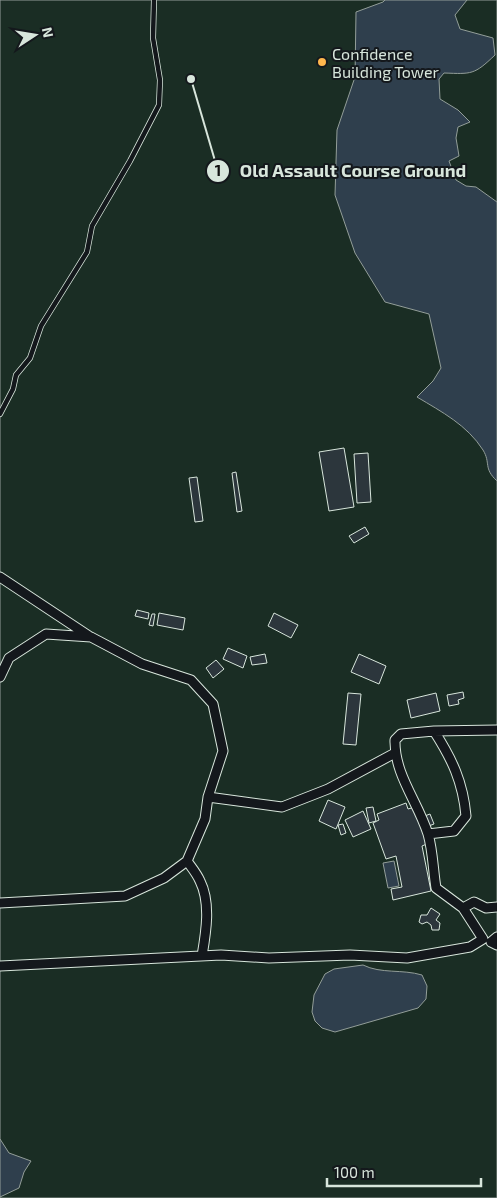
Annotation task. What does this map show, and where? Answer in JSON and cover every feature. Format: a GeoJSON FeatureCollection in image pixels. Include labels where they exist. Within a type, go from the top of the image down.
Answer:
{"type":"FeatureCollection","features":[{"type":"Feature","properties":{"kind":"street"},"geometry":{"type":"LineString","coordinates":[[0,577],[91,637],[142,664],[191,680],[213,704],[223,751],[208,797],[206,818],[187,861],[164,878],[125,896],[0,903]]}},
{"type":"Feature","properties":{"kind":"street"},"geometry":{"type":"LineString","coordinates":[[0,677],[9,658],[46,634],[91,637]]}},
{"type":"Feature","properties":{"kind":"street"},"geometry":{"type":"LineString","coordinates":[[0,966],[221,954],[269,958],[350,955],[407,958],[470,947],[492,940],[463,908],[436,888],[428,834],[406,786],[395,753],[395,740],[401,734],[434,730],[497,730]]}},
{"type":"Feature","properties":{"kind":"street"},"geometry":{"type":"LineString","coordinates":[[428,834],[454,831],[466,816],[464,790],[449,754],[434,730]]}},
{"type":"Feature","properties":{"kind":"street"},"geometry":{"type":"LineString","coordinates":[[208,797],[282,807],[328,789],[395,753]]}},
{"type":"Feature","properties":{"kind":"street"},"geometry":{"type":"LineString","coordinates":[[187,861],[201,882],[206,904],[206,930],[202,956]]}},
{"type":"Feature","properties":{"kind":"street"},"geometry":{"type":"LineString","coordinates":[[463,908],[474,902],[486,908],[497,907]]}},
{"type":"Feature","properties":{"kind":"lane"},"geometry":{"type":"LineString","coordinates":[[0,414],[13,388],[16,375],[30,358],[41,326],[87,252],[92,226],[130,161],[159,105],[160,80],[153,38],[154,0]]}},
{"type":"Feature","properties":{"kind":"green space"},"geometry":{"type":"Polygon","coordinates":[[[0,0],[497,0],[497,1198],[0,1198],[0,0]]]}},
{"type":"Feature","properties":{"kind":"water"},"geometry":{"type":"Polygon","coordinates":[[[385,0],[467,0],[455,15],[460,29],[493,38],[495,55],[477,70],[467,73],[444,73],[439,79],[440,99],[458,110],[470,122],[458,127],[456,138],[459,156],[449,161],[456,180],[466,186],[476,187],[497,202],[497,481],[490,472],[487,458],[477,441],[462,426],[417,397],[433,381],[441,368],[429,314],[385,302],[355,253],[335,195],[337,130],[355,77],[356,12],[385,0]]]}},
{"type":"Feature","properties":{"kind":"water"},"geometry":{"type":"Polygon","coordinates":[[[394,861],[399,886],[388,888],[383,863],[394,861]]]}},
{"type":"Feature","properties":{"kind":"water"},"geometry":{"type":"Polygon","coordinates":[[[363,965],[377,970],[422,975],[427,986],[426,999],[418,1008],[335,1032],[322,1028],[315,1021],[312,1012],[314,995],[325,974],[334,969],[363,965]]]}},
{"type":"Feature","properties":{"kind":"water"},"geometry":{"type":"Polygon","coordinates":[[[0,1139],[9,1153],[31,1161],[24,1172],[19,1188],[0,1197],[0,1139]]]}},
{"type":"Feature","properties":{"kind":"building"},"geometry":{"type":"Polygon","coordinates":[[[344,448],[354,507],[329,511],[319,452],[344,448]]]}},
{"type":"Feature","properties":{"kind":"building"},"geometry":{"type":"Polygon","coordinates":[[[368,453],[371,502],[357,503],[354,454],[368,453]]]}},
{"type":"Feature","properties":{"kind":"building"},"geometry":{"type":"Polygon","coordinates":[[[236,472],[242,511],[237,512],[232,473],[236,472]]]}},
{"type":"Feature","properties":{"kind":"building"},"geometry":{"type":"Polygon","coordinates":[[[197,477],[203,521],[195,522],[189,478],[197,477]]]}},
{"type":"Feature","properties":{"kind":"building"},"geometry":{"type":"Polygon","coordinates":[[[365,527],[369,534],[354,543],[349,536],[365,527]]]}},
{"type":"Feature","properties":{"kind":"building"},"geometry":{"type":"Polygon","coordinates":[[[137,610],[149,613],[148,619],[135,616],[137,610]]]}},
{"type":"Feature","properties":{"kind":"building"},"geometry":{"type":"Polygon","coordinates":[[[159,613],[185,618],[183,630],[157,625],[159,613]]]}},
{"type":"Feature","properties":{"kind":"building"},"geometry":{"type":"Polygon","coordinates":[[[274,613],[298,625],[291,638],[268,626],[274,613]]]}},
{"type":"Feature","properties":{"kind":"building"},"geometry":{"type":"Polygon","coordinates":[[[152,614],[155,614],[153,626],[149,625],[152,614]]]}},
{"type":"Feature","properties":{"kind":"building"},"geometry":{"type":"Polygon","coordinates":[[[228,648],[247,656],[243,668],[223,659],[228,648]]]}},
{"type":"Feature","properties":{"kind":"building"},"geometry":{"type":"Polygon","coordinates":[[[265,654],[267,663],[252,665],[250,657],[265,654]]]}},
{"type":"Feature","properties":{"kind":"building"},"geometry":{"type":"Polygon","coordinates":[[[359,654],[386,666],[379,684],[351,672],[359,654]]]}},
{"type":"Feature","properties":{"kind":"building"},"geometry":{"type":"Polygon","coordinates":[[[216,660],[224,669],[213,678],[206,668],[216,660]]]}},
{"type":"Feature","properties":{"kind":"building"},"geometry":{"type":"Polygon","coordinates":[[[463,692],[464,698],[458,700],[459,704],[449,706],[447,695],[463,692]]]}},
{"type":"Feature","properties":{"kind":"building"},"geometry":{"type":"Polygon","coordinates":[[[348,693],[361,694],[356,745],[343,744],[348,693]]]}},
{"type":"Feature","properties":{"kind":"building"},"geometry":{"type":"Polygon","coordinates":[[[436,693],[440,711],[411,718],[407,700],[436,693]]]}},
{"type":"Feature","properties":{"kind":"building"},"geometry":{"type":"Polygon","coordinates":[[[328,800],[345,807],[336,829],[319,821],[328,800]]]}},
{"type":"Feature","properties":{"kind":"building"},"geometry":{"type":"Polygon","coordinates":[[[406,803],[408,809],[415,807],[429,843],[422,846],[431,891],[393,900],[391,889],[402,887],[396,856],[386,859],[373,823],[379,820],[377,814],[406,803]]]}},
{"type":"Feature","properties":{"kind":"building"},"geometry":{"type":"Polygon","coordinates":[[[373,807],[376,821],[369,823],[366,808],[373,807]]]}},
{"type":"Feature","properties":{"kind":"building"},"geometry":{"type":"Polygon","coordinates":[[[363,811],[371,829],[353,837],[345,820],[363,811]]]}},
{"type":"Feature","properties":{"kind":"building"},"geometry":{"type":"Polygon","coordinates":[[[430,814],[434,824],[426,827],[422,817],[430,814]]]}},
{"type":"Feature","properties":{"kind":"building"},"geometry":{"type":"Polygon","coordinates":[[[343,824],[346,833],[341,835],[338,825],[343,824]]]}},
{"type":"Feature","properties":{"kind":"building"},"geometry":{"type":"Polygon","coordinates":[[[431,908],[440,914],[436,920],[440,923],[439,930],[432,930],[431,925],[427,922],[422,924],[419,922],[421,915],[427,915],[431,908]]]}},
{"type":"Feature","properties":{"kind":"place","name":"Confidence Building Tower"},"geometry":{"type":"Point","coordinates":[322,62]}},
{"type":"Feature","properties":{"kind":"place","name":"Old Assault Course Ground"},"geometry":{"type":"Point","coordinates":[191,79]}}]}
